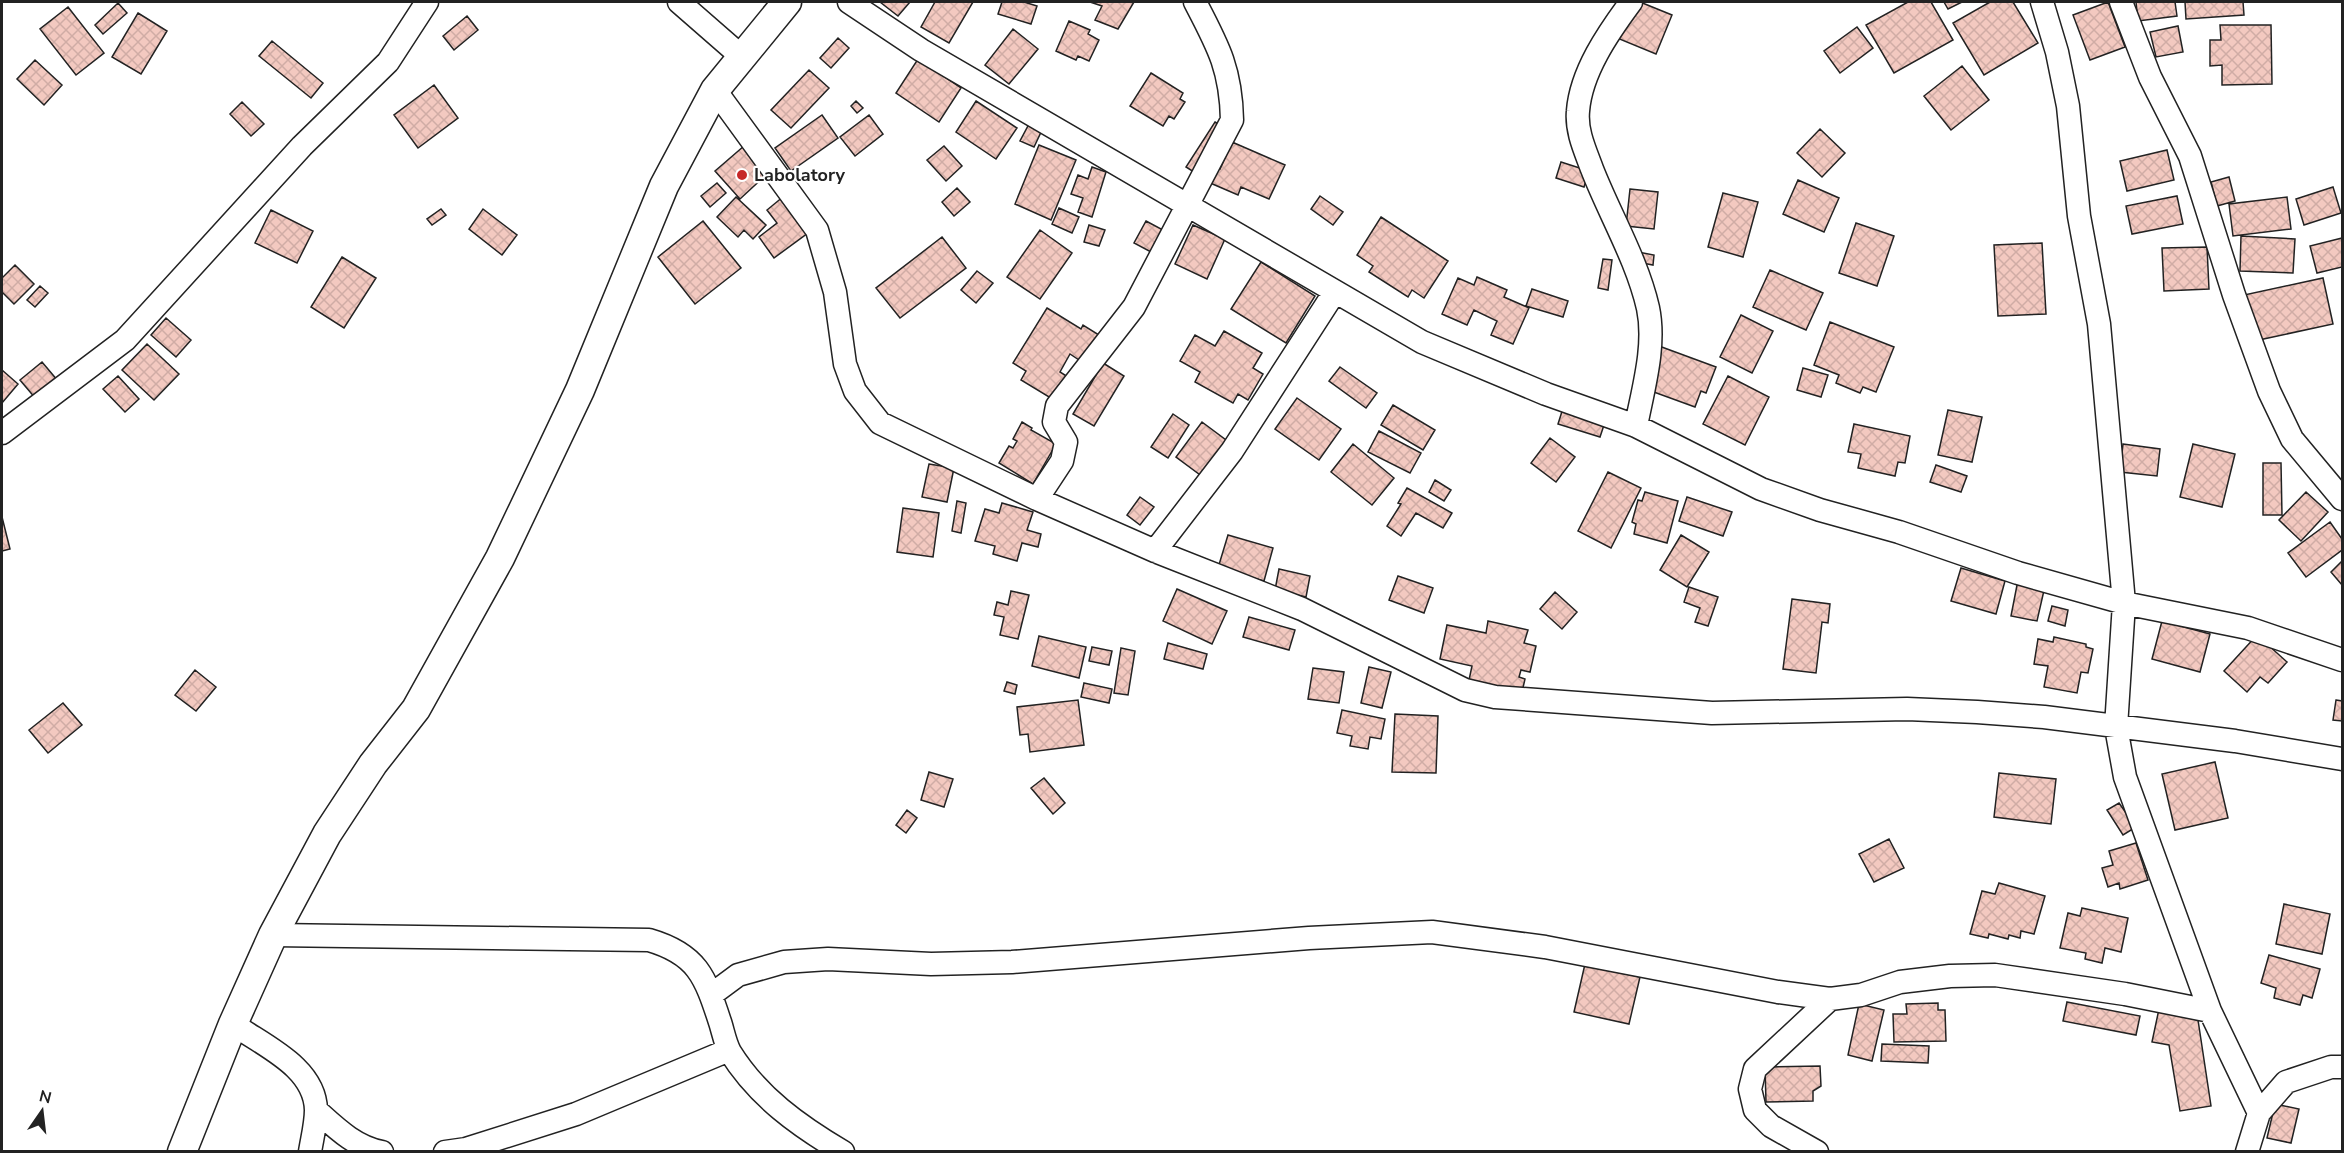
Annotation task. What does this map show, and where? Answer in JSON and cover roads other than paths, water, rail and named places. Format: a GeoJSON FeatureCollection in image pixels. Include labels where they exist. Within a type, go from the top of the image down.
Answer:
{"type":"FeatureCollection","features":[{"type":"Feature","properties":{"kind":"street"},"geometry":{"type":"LineString","coordinates":[[2,433],[125,340],[302,146],[388,62],[428,2]]}},
{"type":"Feature","properties":{"kind":"street"},"geometry":{"type":"LineString","coordinates":[[680,2],[742,57]]}},
{"type":"Feature","properties":{"kind":"street"},"geometry":{"type":"LineString","coordinates":[[182,1152],[233,1024],[273,935],[327,834],[373,764],[416,709],[500,558],[580,390],[664,186],[715,90],[787,2]]}},
{"type":"Feature","properties":{"kind":"street"},"geometry":{"type":"LineString","coordinates":[[849,2],[921,50],[1334,293],[1422,342],[1546,394],[1636,426],[1761,489],[1820,510],[1899,532],[2018,573],[2124,603],[2248,628],[2343,660]]}},
{"type":"Feature","properties":{"kind":"street"},"geometry":{"type":"LineString","coordinates":[[1037,499],[1062,461],[1066,442],[1054,422],[1057,406],[1134,307],[1232,120],[1232,89],[1224,57],[1195,2]]}},
{"type":"Feature","properties":{"kind":"street"},"geometry":{"type":"LineString","coordinates":[[1631,2],[1610,32],[1583,86],[1578,113],[1580,137],[1609,213],[1639,278],[1648,310],[1650,329],[1646,374],[1636,426]]}},
{"type":"Feature","properties":{"kind":"street"},"geometry":{"type":"LineString","coordinates":[[2042,2],[2057,52],[2068,106],[2079,216],[2099,324],[2124,603],[2116,727],[2125,777],[2210,1011],[2259,1113]]}},
{"type":"Feature","properties":{"kind":"street"},"geometry":{"type":"LineString","coordinates":[[2121,2],[2150,76],[2190,156],[2234,295],[2269,391],[2292,439],[2343,499]]}},
{"type":"Feature","properties":{"kind":"street"},"geometry":{"type":"LineString","coordinates":[[715,90],[817,230],[835,292],[845,364],[855,391],[880,423],[1037,499],[1155,551],[1302,609],[1465,690],[1495,697],[1712,713],[1907,709],[2044,717],[2235,741],[2343,759]]}},
{"type":"Feature","properties":{"kind":"street"},"geometry":{"type":"LineString","coordinates":[[1155,551],[1232,451],[1334,293]]}},
{"type":"Feature","properties":{"kind":"street"},"geometry":{"type":"LineString","coordinates":[[711,995],[738,975],[784,962],[828,960],[931,964],[1012,962],[1309,938],[1432,932],[1556,949],[1778,992],[1830,999],[1861,995],[1900,982],[1950,976],[1995,975],[2125,994],[2210,1011]]}},
{"type":"Feature","properties":{"kind":"street"},"geometry":{"type":"LineString","coordinates":[[273,935],[648,940],[673,947],[687,957],[711,995],[729,1050],[757,1088],[800,1126],[843,1152]]}},
{"type":"Feature","properties":{"kind":"street"},"geometry":{"type":"LineString","coordinates":[[1817,1152],[1771,1126],[1755,1110],[1750,1089],[1755,1069],[1830,999]]}},
{"type":"Feature","properties":{"kind":"street"},"geometry":{"type":"LineString","coordinates":[[233,1024],[301,1071],[312,1091],[316,1110],[310,1152]]}},
{"type":"Feature","properties":{"kind":"street"},"geometry":{"type":"LineString","coordinates":[[459,1151],[576,1114],[729,1050]]}},
{"type":"Feature","properties":{"kind":"street"},"geometry":{"type":"LineString","coordinates":[[2247,1152],[2259,1113],[2286,1082],[2331,1067],[2343,1067]]}},
{"type":"Feature","properties":{"kind":"street"},"geometry":{"type":"LineString","coordinates":[[316,1110],[343,1134],[370,1149],[382,1152]]}},
{"type":"Feature","properties":{"kind":"place","name":"Labolatory"},"geometry":{"type":"Point","coordinates":[742,175]}}]}
